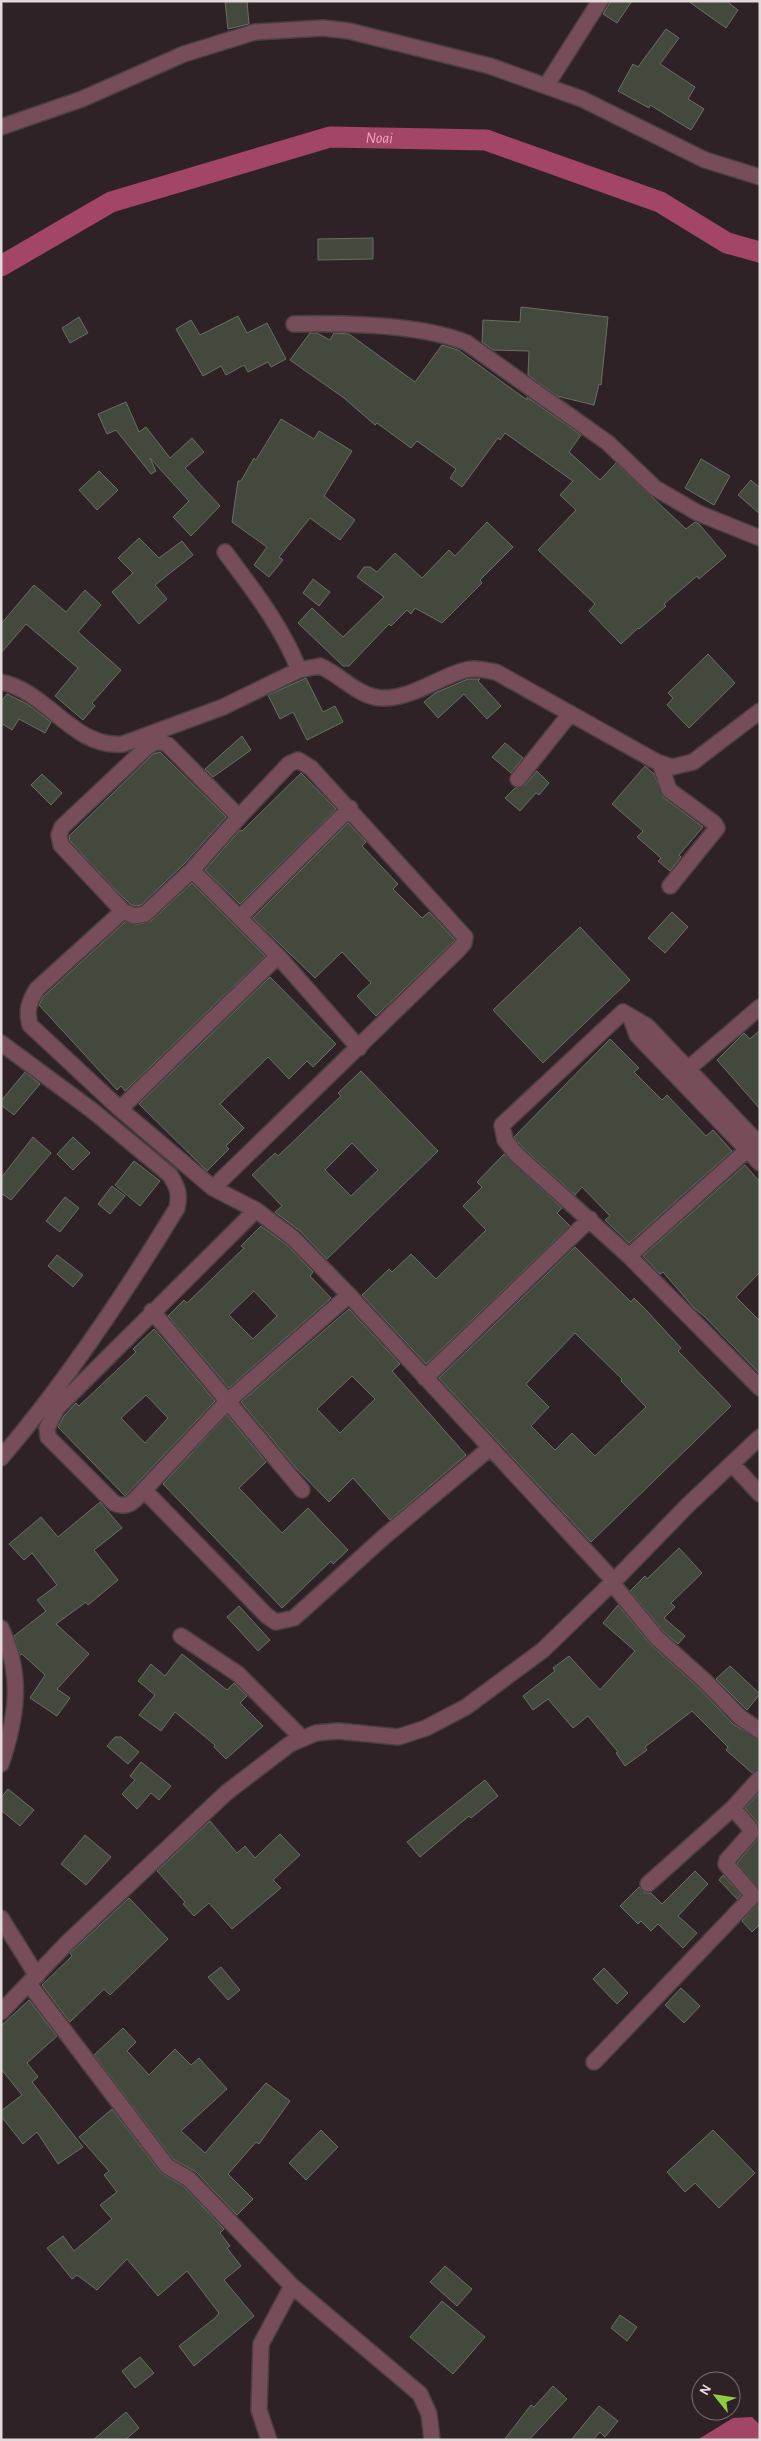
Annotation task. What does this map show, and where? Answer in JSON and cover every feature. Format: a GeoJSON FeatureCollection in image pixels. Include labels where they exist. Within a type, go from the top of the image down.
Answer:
{"type":"FeatureCollection","features":[{"type":"Feature","properties":{"kind":"street"},"geometry":{"type":"LineString","coordinates":[[546,86],[600,1]]}},
{"type":"Feature","properties":{"kind":"street"},"geometry":{"type":"LineString","coordinates":[[1,127],[82,99],[184,54],[255,32],[324,28],[349,31],[490,66],[582,98],[705,160],[760,177]]}},
{"type":"Feature","properties":{"kind":"street"},"geometry":{"type":"LineString","coordinates":[[294,324],[341,324],[428,331],[447,335],[467,343],[608,443],[655,488],[698,513],[760,538]]}},
{"type":"Feature","properties":{"kind":"street"},"geometry":{"type":"LineString","coordinates":[[225,552],[276,622],[291,648],[299,670]]}},
{"type":"Feature","properties":{"kind":"street"},"geometry":{"type":"LineString","coordinates":[[1,682],[33,694],[83,734],[100,744],[110,745],[122,744],[223,708],[299,670],[320,666],[362,692],[380,698],[399,696],[463,670],[482,669],[496,672],[672,768],[693,762],[760,711]]}},
{"type":"Feature","properties":{"kind":"street"},"geometry":{"type":"LineString","coordinates":[[518,780],[570,714]]}},
{"type":"Feature","properties":{"kind":"street"},"geometry":{"type":"LineString","coordinates":[[212,1188],[458,950],[464,943],[465,937],[350,808],[312,768],[298,760],[289,764],[192,870],[145,914],[134,916],[123,911],[61,845],[59,835],[62,827],[71,817],[147,747],[155,742],[162,741],[239,817]]}},
{"type":"Feature","properties":{"kind":"street"},"geometry":{"type":"LineString","coordinates":[[660,763],[669,790],[714,823],[717,828],[670,886]]}},
{"type":"Feature","properties":{"kind":"street"},"geometry":{"type":"LineString","coordinates":[[240,916],[350,808]]}},
{"type":"Feature","properties":{"kind":"street"},"geometry":{"type":"LineString","coordinates":[[192,870],[278,956],[358,1048]]}},
{"type":"Feature","properties":{"kind":"street"},"geometry":{"type":"LineString","coordinates":[[123,911],[38,989],[30,1000],[27,1013],[30,1025],[120,1109],[212,1188],[256,1210],[293,1238],[350,1295],[613,1582],[657,1638],[706,1682],[740,1717],[760,1731]]}},
{"type":"Feature","properties":{"kind":"street"},"geometry":{"type":"LineString","coordinates":[[120,1109],[278,956]]}},
{"type":"Feature","properties":{"kind":"street"},"geometry":{"type":"LineString","coordinates":[[689,1068],[760,1008]]}},
{"type":"Feature","properties":{"kind":"street"},"geometry":{"type":"LineString","coordinates":[[760,1164],[753,1148],[689,1068],[647,1026],[623,1012],[502,1125],[505,1140],[516,1154],[630,1256],[760,1388]]}},
{"type":"Feature","properties":{"kind":"street"},"geometry":{"type":"LineString","coordinates":[[630,1016],[637,1035],[753,1148]]}},
{"type":"Feature","properties":{"kind":"street"},"geometry":{"type":"LineString","coordinates":[[1,1043],[93,1111],[170,1176],[178,1188],[179,1198],[176,1208],[112,1310],[33,1421],[1,1458]]}},
{"type":"Feature","properties":{"kind":"street"},"geometry":{"type":"LineString","coordinates":[[630,1256],[753,1148]]}},
{"type":"Feature","properties":{"kind":"street"},"geometry":{"type":"LineString","coordinates":[[256,1210],[57,1408],[47,1428],[48,1437],[114,1504],[121,1507],[129,1505],[228,1401],[350,1295]]}},
{"type":"Feature","properties":{"kind":"street"},"geometry":{"type":"LineString","coordinates":[[425,1378],[590,1219]]}},
{"type":"Feature","properties":{"kind":"street"},"geometry":{"type":"LineString","coordinates":[[152,1312],[302,1490]]}},
{"type":"Feature","properties":{"kind":"street"},"geometry":{"type":"LineString","coordinates":[[1,2012],[68,1942],[226,1792],[290,1744],[316,1733],[338,1731],[398,1737],[426,1728],[466,1707],[543,1650],[760,1437]]}},
{"type":"Feature","properties":{"kind":"street"},"geometry":{"type":"LineString","coordinates":[[144,1490],[267,1616],[276,1622],[294,1618],[385,1536],[490,1448]]}},
{"type":"Feature","properties":{"kind":"street"},"geometry":{"type":"LineString","coordinates":[[732,1464],[760,1494]]}},
{"type":"Feature","properties":{"kind":"street"},"geometry":{"type":"LineString","coordinates":[[1,1628],[15,1668],[16,1701],[9,1741],[1,1764]]}},
{"type":"Feature","properties":{"kind":"street"},"geometry":{"type":"LineString","coordinates":[[181,1636],[238,1674],[303,1739]]}},
{"type":"Feature","properties":{"kind":"street"},"geometry":{"type":"LineString","coordinates":[[648,1884],[733,1808],[760,1778]]}},
{"type":"Feature","properties":{"kind":"street"},"geometry":{"type":"LineString","coordinates":[[594,2062],[751,1898],[751,1893],[726,1864],[726,1860],[751,1833],[750,1828],[733,1808]]}},
{"type":"Feature","properties":{"kind":"street"},"geometry":{"type":"LineString","coordinates":[[1,1918],[33,1980],[167,2166],[189,2180],[292,2286],[420,2394],[429,2414],[432,2440]]}},
{"type":"Feature","properties":{"kind":"street"},"geometry":{"type":"LineString","coordinates":[[269,2440],[259,2410],[261,2344],[292,2286]]}},
{"type":"Feature","properties":{"kind":"shaded area"},"geometry":{"type":"Polygon","coordinates":[[[752,2417],[760,2425],[760,2440],[697,2440],[728,2421],[741,2421],[741,2418],[752,2417]]]}},
{"type":"Feature","properties":{"kind":"building"},"geometry":{"type":"Polygon","coordinates":[[[225,1],[247,1],[249,24],[228,29],[225,1]]]}},
{"type":"Feature","properties":{"kind":"building"},"geometry":{"type":"Polygon","coordinates":[[[611,1],[632,1],[617,23],[603,14],[611,1]]]}},
{"type":"Feature","properties":{"kind":"building"},"geometry":{"type":"Polygon","coordinates":[[[688,1],[726,1],[738,10],[726,28],[688,1]]]}},
{"type":"Feature","properties":{"kind":"building"},"geometry":{"type":"Polygon","coordinates":[[[666,29],[679,38],[660,64],[695,87],[688,99],[704,109],[691,130],[650,105],[649,108],[618,91],[633,64],[638,67],[666,29]]]}},
{"type":"Feature","properties":{"kind":"building"},"geometry":{"type":"Polygon","coordinates":[[[373,238],[373,259],[318,260],[318,239],[373,238]]]}},
{"type":"Feature","properties":{"kind":"building"},"geometry":{"type":"Polygon","coordinates":[[[521,307],[608,317],[601,385],[599,384],[594,405],[557,396],[528,375],[529,351],[493,350],[482,342],[483,320],[520,322],[521,307]]]}},
{"type":"Feature","properties":{"kind":"building"},"geometry":{"type":"Polygon","coordinates":[[[238,316],[247,333],[267,323],[286,359],[271,367],[268,362],[248,372],[244,365],[226,375],[221,366],[203,376],[176,329],[191,320],[200,335],[238,316]]]}},
{"type":"Feature","properties":{"kind":"building"},"geometry":{"type":"Polygon","coordinates":[[[79,317],[88,333],[70,343],[62,328],[79,317]]]}},
{"type":"Feature","properties":{"kind":"building"},"geometry":{"type":"Polygon","coordinates":[[[310,333],[317,333],[330,340],[334,333],[349,334],[415,382],[442,345],[458,350],[527,400],[527,397],[581,435],[569,452],[600,480],[616,463],[686,529],[695,522],[699,524],[726,556],[699,579],[697,576],[664,604],[666,606],[621,644],[589,611],[595,604],[538,550],[576,510],[560,495],[573,481],[505,433],[500,440],[498,438],[462,487],[450,478],[456,469],[417,441],[411,448],[377,423],[375,425],[344,398],[290,360],[310,333]]]}},
{"type":"Feature","properties":{"kind":"building"},"geometry":{"type":"Polygon","coordinates":[[[126,402],[139,432],[146,427],[170,458],[192,438],[204,452],[185,468],[220,506],[191,536],[173,517],[189,501],[150,458],[156,471],[151,474],[116,430],[107,434],[98,414],[126,402]]]}},
{"type":"Feature","properties":{"kind":"building"},"geometry":{"type":"Polygon","coordinates":[[[281,419],[314,439],[319,431],[352,451],[324,496],[355,520],[340,540],[310,518],[279,557],[283,560],[269,577],[254,565],[267,547],[232,522],[238,481],[241,481],[254,458],[256,460],[281,419]]]}},
{"type":"Feature","properties":{"kind":"building"},"geometry":{"type":"Polygon","coordinates":[[[701,459],[730,476],[714,505],[685,488],[701,459]]]}},
{"type":"Feature","properties":{"kind":"building"},"geometry":{"type":"Polygon","coordinates":[[[99,471],[118,490],[97,510],[79,490],[99,471]]]}},
{"type":"Feature","properties":{"kind":"building"},"geometry":{"type":"Polygon","coordinates":[[[751,480],[760,488],[760,514],[738,495],[751,480]]]}},
{"type":"Feature","properties":{"kind":"building"},"geometry":{"type":"Polygon","coordinates":[[[487,522],[513,547],[480,580],[482,583],[442,623],[415,608],[411,614],[407,610],[391,626],[389,624],[349,666],[343,666],[298,623],[312,608],[343,637],[384,597],[357,577],[364,567],[370,567],[377,572],[395,553],[422,578],[449,550],[455,556],[487,522]]]}},
{"type":"Feature","properties":{"kind":"building"},"geometry":{"type":"Polygon","coordinates":[[[139,538],[159,558],[182,541],[193,555],[155,585],[167,599],[139,624],[112,592],[133,573],[118,558],[139,538]]]}},
{"type":"Feature","properties":{"kind":"building"},"geometry":{"type":"Polygon","coordinates":[[[313,579],[330,592],[319,606],[303,593],[313,579]]]}},
{"type":"Feature","properties":{"kind":"building"},"geometry":{"type":"Polygon","coordinates":[[[34,585],[66,612],[85,590],[101,605],[78,632],[121,670],[92,703],[95,706],[83,720],[55,696],[78,668],[26,624],[1,653],[1,624],[34,585]]]}},
{"type":"Feature","properties":{"kind":"building"},"geometry":{"type":"Polygon","coordinates":[[[708,654],[735,683],[689,728],[667,705],[673,698],[668,693],[708,654]]]}},
{"type":"Feature","properties":{"kind":"building"},"geometry":{"type":"Polygon","coordinates":[[[306,678],[323,712],[335,706],[343,722],[307,740],[293,712],[280,719],[268,695],[306,678]]]}},
{"type":"Feature","properties":{"kind":"building"},"geometry":{"type":"Polygon","coordinates":[[[468,679],[480,679],[478,681],[501,706],[487,719],[464,694],[438,718],[424,702],[435,693],[468,679]]]}},
{"type":"Feature","properties":{"kind":"building"},"geometry":{"type":"Polygon","coordinates":[[[7,694],[27,704],[51,722],[45,733],[19,719],[12,730],[1,723],[1,702],[7,694]]]}},
{"type":"Feature","properties":{"kind":"building"},"geometry":{"type":"Polygon","coordinates":[[[242,736],[251,750],[213,777],[205,769],[242,736]]]}},
{"type":"Feature","properties":{"kind":"building"},"geometry":{"type":"Polygon","coordinates":[[[505,743],[523,758],[511,773],[492,757],[505,743]]]}},
{"type":"Feature","properties":{"kind":"building"},"geometry":{"type":"Polygon","coordinates":[[[160,752],[226,817],[185,863],[141,905],[135,906],[130,904],[112,886],[70,841],[69,836],[153,754],[160,752]]]}},
{"type":"Feature","properties":{"kind":"building"},"geometry":{"type":"Polygon","coordinates":[[[645,766],[654,774],[663,797],[703,827],[679,855],[681,857],[670,871],[658,861],[661,858],[637,837],[643,831],[612,804],[645,766]]]}},
{"type":"Feature","properties":{"kind":"building"},"geometry":{"type":"Polygon","coordinates":[[[537,771],[549,783],[539,795],[536,793],[520,811],[505,798],[515,788],[525,785],[537,771]]]}},
{"type":"Feature","properties":{"kind":"building"},"geometry":{"type":"Polygon","coordinates":[[[301,773],[336,809],[240,904],[205,870],[240,830],[242,831],[301,773]]]}},
{"type":"Feature","properties":{"kind":"building"},"geometry":{"type":"Polygon","coordinates":[[[42,774],[62,793],[51,805],[31,785],[42,774]]]}},
{"type":"Feature","properties":{"kind":"building"},"geometry":{"type":"Polygon","coordinates":[[[348,823],[366,842],[362,846],[398,884],[393,889],[422,918],[429,912],[455,940],[376,1016],[357,996],[371,983],[342,952],[315,978],[253,918],[348,823]]]}},
{"type":"Feature","properties":{"kind":"building"},"geometry":{"type":"Polygon","coordinates":[[[192,883],[265,956],[125,1091],[121,1086],[117,1090],[39,1005],[43,997],[125,922],[136,925],[151,921],[192,883]]]}},
{"type":"Feature","properties":{"kind":"building"},"geometry":{"type":"Polygon","coordinates":[[[672,912],[688,927],[665,953],[648,938],[672,912]]]}},
{"type":"Feature","properties":{"kind":"building"},"geometry":{"type":"Polygon","coordinates":[[[580,927],[630,980],[543,1063],[493,1010],[580,927]]]}},
{"type":"Feature","properties":{"kind":"building"},"geometry":{"type":"Polygon","coordinates":[[[270,977],[336,1044],[313,1067],[307,1061],[289,1079],[268,1057],[220,1104],[244,1128],[226,1146],[229,1149],[207,1171],[139,1104],[270,977]]]}},
{"type":"Feature","properties":{"kind":"building"},"geometry":{"type":"Polygon","coordinates":[[[760,1030],[760,1109],[717,1060],[744,1033],[750,1039],[760,1030]]]}},
{"type":"Feature","properties":{"kind":"building"},"geometry":{"type":"Polygon","coordinates":[[[610,1039],[639,1068],[634,1072],[662,1100],[667,1095],[706,1136],[713,1130],[732,1151],[629,1243],[605,1220],[610,1216],[582,1187],[575,1195],[523,1148],[514,1137],[610,1039]]]}},
{"type":"Feature","properties":{"kind":"building"},"geometry":{"type":"Polygon","coordinates":[[[361,1071],[438,1151],[327,1259],[300,1231],[275,1212],[282,1206],[252,1175],[275,1153],[278,1156],[341,1096],[338,1093],[361,1071]],[[352,1143],[325,1170],[351,1196],[378,1170],[352,1143]]]}},
{"type":"Feature","properties":{"kind":"building"},"geometry":{"type":"Polygon","coordinates":[[[25,1072],[40,1084],[14,1115],[1,1105],[1,1101],[25,1072]]]}},
{"type":"Feature","properties":{"kind":"building"},"geometry":{"type":"Polygon","coordinates":[[[33,1137],[51,1153],[11,1200],[1,1193],[1,1178],[33,1137]]]}},
{"type":"Feature","properties":{"kind":"building"},"geometry":{"type":"Polygon","coordinates":[[[73,1137],[90,1153],[73,1170],[57,1154],[73,1137]]]}},
{"type":"Feature","properties":{"kind":"building"},"geometry":{"type":"Polygon","coordinates":[[[504,1154],[562,1208],[557,1213],[570,1226],[426,1364],[362,1295],[389,1269],[392,1272],[411,1254],[436,1279],[486,1230],[463,1206],[482,1187],[477,1182],[504,1154]]]}},
{"type":"Feature","properties":{"kind":"building"},"geometry":{"type":"Polygon","coordinates":[[[134,1161],[160,1181],[140,1206],[115,1185],[134,1161]]]}},
{"type":"Feature","properties":{"kind":"building"},"geometry":{"type":"Polygon","coordinates":[[[745,1165],[760,1182],[760,1272],[736,1297],[760,1321],[760,1374],[694,1308],[663,1272],[660,1274],[643,1256],[745,1165]]]}},
{"type":"Feature","properties":{"kind":"building"},"geometry":{"type":"Polygon","coordinates":[[[112,1186],[125,1196],[110,1214],[98,1204],[112,1186]]]}},
{"type":"Feature","properties":{"kind":"building"},"geometry":{"type":"Polygon","coordinates":[[[65,1197],[79,1208],[60,1232],[46,1221],[65,1197]]]}},
{"type":"Feature","properties":{"kind":"building"},"geometry":{"type":"Polygon","coordinates":[[[261,1226],[287,1245],[313,1272],[310,1276],[331,1298],[229,1388],[168,1316],[184,1300],[187,1303],[244,1248],[241,1246],[261,1226]],[[254,1291],[229,1315],[253,1339],[277,1316],[254,1291]]]}},
{"type":"Feature","properties":{"kind":"building"},"geometry":{"type":"Polygon","coordinates":[[[575,1247],[631,1302],[634,1298],[647,1311],[681,1348],[678,1351],[731,1406],[591,1542],[439,1378],[575,1247]],[[575,1333],[526,1384],[549,1407],[531,1426],[555,1450],[572,1433],[595,1456],[646,1407],[621,1381],[622,1379],[575,1333]]]}},
{"type":"Feature","properties":{"kind":"building"},"geometry":{"type":"Polygon","coordinates":[[[57,1255],[83,1275],[73,1287],[48,1266],[57,1255]]]}},
{"type":"Feature","properties":{"kind":"building"},"geometry":{"type":"Polygon","coordinates":[[[349,1309],[400,1364],[392,1371],[466,1455],[390,1520],[353,1478],[329,1502],[296,1468],[241,1402],[349,1309]],[[352,1376],[317,1409],[340,1433],[375,1399],[352,1376]]]}},
{"type":"Feature","properties":{"kind":"building"},"geometry":{"type":"Polygon","coordinates":[[[154,1329],[215,1401],[125,1496],[58,1427],[64,1416],[76,1403],[79,1406],[136,1352],[133,1349],[154,1329]],[[146,1395],[121,1418],[145,1443],[168,1418],[146,1395]]]}},
{"type":"Feature","properties":{"kind":"building"},"geometry":{"type":"Polygon","coordinates":[[[227,1415],[266,1462],[239,1488],[282,1533],[308,1508],[348,1550],[333,1564],[331,1561],[282,1608],[163,1484],[227,1415]]]}},
{"type":"Feature","properties":{"kind":"building"},"geometry":{"type":"Polygon","coordinates":[[[100,1502],[122,1528],[94,1550],[118,1580],[88,1605],[86,1602],[56,1624],[89,1654],[57,1689],[70,1698],[57,1716],[30,1698],[45,1675],[22,1654],[20,1655],[14,1636],[46,1611],[37,1600],[57,1585],[32,1553],[24,1560],[9,1544],[41,1517],[58,1537],[100,1502]]]}},
{"type":"Feature","properties":{"kind":"building"},"geometry":{"type":"Polygon","coordinates":[[[679,1548],[702,1573],[671,1603],[675,1607],[664,1618],[685,1636],[678,1644],[664,1632],[630,1591],[645,1576],[647,1579],[679,1548]]]}},
{"type":"Feature","properties":{"kind":"building"},"geometry":{"type":"Polygon","coordinates":[[[618,1605],[651,1645],[700,1689],[733,1724],[760,1740],[760,1769],[752,1773],[726,1750],[728,1747],[692,1711],[645,1747],[647,1750],[625,1766],[616,1753],[618,1752],[588,1716],[573,1728],[548,1699],[533,1710],[523,1696],[555,1671],[553,1668],[569,1656],[600,1690],[635,1651],[603,1623],[618,1605]]]}},
{"type":"Feature","properties":{"kind":"building"},"geometry":{"type":"Polygon","coordinates":[[[239,1606],[270,1640],[258,1651],[227,1617],[239,1606]]]}},
{"type":"Feature","properties":{"kind":"building"},"geometry":{"type":"Polygon","coordinates":[[[182,1654],[227,1690],[234,1683],[247,1696],[240,1703],[263,1726],[226,1759],[214,1747],[215,1745],[175,1712],[161,1731],[139,1715],[155,1695],[138,1681],[151,1664],[165,1676],[182,1654]]]}},
{"type":"Feature","properties":{"kind":"building"},"geometry":{"type":"Polygon","coordinates":[[[730,1666],[760,1694],[747,1710],[716,1679],[730,1666]]]}},
{"type":"Feature","properties":{"kind":"building"},"geometry":{"type":"Polygon","coordinates":[[[115,1737],[121,1737],[139,1752],[128,1764],[107,1746],[115,1737]]]}},
{"type":"Feature","properties":{"kind":"building"},"geometry":{"type":"Polygon","coordinates":[[[141,1762],[171,1786],[159,1800],[151,1793],[137,1809],[122,1794],[135,1780],[130,1776],[141,1762]]]}},
{"type":"Feature","properties":{"kind":"building"},"geometry":{"type":"Polygon","coordinates":[[[485,1780],[498,1796],[471,1818],[469,1816],[420,1857],[407,1842],[485,1780]]]}},
{"type":"Feature","properties":{"kind":"building"},"geometry":{"type":"Polygon","coordinates":[[[8,1789],[34,1810],[20,1826],[1,1810],[1,1798],[8,1789]]]}},
{"type":"Feature","properties":{"kind":"building"},"geometry":{"type":"Polygon","coordinates":[[[760,1792],[760,1829],[757,1822],[745,1808],[760,1792]]]}},
{"type":"Feature","properties":{"kind":"building"},"geometry":{"type":"Polygon","coordinates":[[[210,1821],[237,1853],[245,1846],[255,1858],[280,1834],[300,1855],[273,1880],[281,1888],[232,1929],[209,1903],[194,1916],[183,1904],[185,1902],[157,1871],[210,1821]]]}},
{"type":"Feature","properties":{"kind":"building"},"geometry":{"type":"Polygon","coordinates":[[[85,1835],[111,1857],[86,1885],[61,1864],[85,1835]]]}},
{"type":"Feature","properties":{"kind":"building"},"geometry":{"type":"Polygon","coordinates":[[[760,1836],[760,1891],[737,1863],[760,1836]]]}},
{"type":"Feature","properties":{"kind":"building"},"geometry":{"type":"Polygon","coordinates":[[[695,1871],[708,1884],[678,1916],[697,1933],[683,1948],[658,1924],[651,1931],[641,1921],[638,1924],[620,1906],[639,1887],[645,1893],[651,1893],[662,1904],[695,1871]]]}},
{"type":"Feature","properties":{"kind":"building"},"geometry":{"type":"Polygon","coordinates":[[[723,1875],[741,1895],[737,1899],[719,1880],[723,1875]]]}},
{"type":"Feature","properties":{"kind":"building"},"geometry":{"type":"Polygon","coordinates":[[[129,1898],[168,1939],[110,1995],[104,1989],[70,2022],[42,1985],[72,1956],[70,1953],[129,1898]]]}},
{"type":"Feature","properties":{"kind":"building"},"geometry":{"type":"Polygon","coordinates":[[[760,1900],[760,1924],[752,1932],[742,1921],[760,1900]]]}},
{"type":"Feature","properties":{"kind":"building"},"geometry":{"type":"Polygon","coordinates":[[[221,1967],[240,1990],[228,2000],[208,1977],[221,1967]]]}},
{"type":"Feature","properties":{"kind":"building"},"geometry":{"type":"Polygon","coordinates":[[[604,1968],[628,1993],[617,2004],[593,1979],[604,1968]]]}},
{"type":"Feature","properties":{"kind":"building"},"geometry":{"type":"Polygon","coordinates":[[[681,1988],[700,2006],[684,2023],[665,2005],[681,1988]]]}},
{"type":"Feature","properties":{"kind":"building"},"geometry":{"type":"Polygon","coordinates":[[[29,2000],[57,2036],[27,2063],[38,2077],[32,2082],[83,2147],[58,2164],[37,2132],[23,2144],[1,2116],[1,2111],[22,2095],[1,2069],[1,2026],[29,2000]]]}},
{"type":"Feature","properties":{"kind":"building"},"geometry":{"type":"Polygon","coordinates":[[[123,2028],[136,2042],[127,2051],[149,2075],[175,2049],[191,2065],[199,2058],[227,2089],[181,2131],[205,2153],[266,2083],[290,2101],[259,2144],[256,2142],[228,2174],[253,2199],[237,2215],[196,2172],[173,2159],[94,2055],[123,2028]]]}},
{"type":"Feature","properties":{"kind":"building"},"geometry":{"type":"Polygon","coordinates":[[[112,2109],[160,2172],[183,2186],[224,2229],[220,2233],[230,2246],[227,2248],[241,2266],[224,2280],[254,2316],[194,2366],[179,2346],[219,2313],[187,2271],[158,2296],[127,2259],[97,2290],[77,2275],[72,2279],[47,2248],[63,2236],[74,2251],[112,2219],[100,2205],[117,2192],[104,2175],[109,2171],[79,2137],[112,2109]]]}},
{"type":"Feature","properties":{"kind":"building"},"geometry":{"type":"Polygon","coordinates":[[[321,2130],[338,2147],[306,2180],[289,2163],[321,2130]]]}},
{"type":"Feature","properties":{"kind":"building"},"geometry":{"type":"Polygon","coordinates":[[[713,2130],[755,2173],[719,2208],[695,2183],[685,2192],[667,2172],[713,2130]]]}},
{"type":"Feature","properties":{"kind":"building"},"geometry":{"type":"Polygon","coordinates":[[[445,2266],[472,2289],[457,2306],[430,2282],[445,2266]]]}},
{"type":"Feature","properties":{"kind":"building"},"geometry":{"type":"Polygon","coordinates":[[[442,2301],[485,2337],[453,2374],[410,2337],[442,2301]]]}},
{"type":"Feature","properties":{"kind":"building"},"geometry":{"type":"Polygon","coordinates":[[[620,2315],[637,2327],[627,2341],[611,2328],[620,2315]]]}},
{"type":"Feature","properties":{"kind":"building"},"geometry":{"type":"Polygon","coordinates":[[[140,2357],[154,2373],[135,2388],[122,2371],[140,2357]]]}},
{"type":"Feature","properties":{"kind":"building"},"geometry":{"type":"Polygon","coordinates":[[[553,2386],[567,2399],[529,2440],[504,2440],[531,2405],[534,2407],[553,2386]]]}},
{"type":"Feature","properties":{"kind":"building"},"geometry":{"type":"Polygon","coordinates":[[[599,2406],[618,2421],[605,2437],[600,2432],[593,2440],[571,2440],[599,2406]]]}},
{"type":"Feature","properties":{"kind":"building"},"geometry":{"type":"Polygon","coordinates":[[[126,2412],[139,2428],[125,2440],[93,2440],[126,2412]]]}},
{"type":"Feature","properties":{"kind":"waterway","name":"Noai"},"geometry":{"type":"LineString","coordinates":[[1,266],[111,202],[330,137],[486,140],[660,202],[727,243],[760,252]]}}]}
